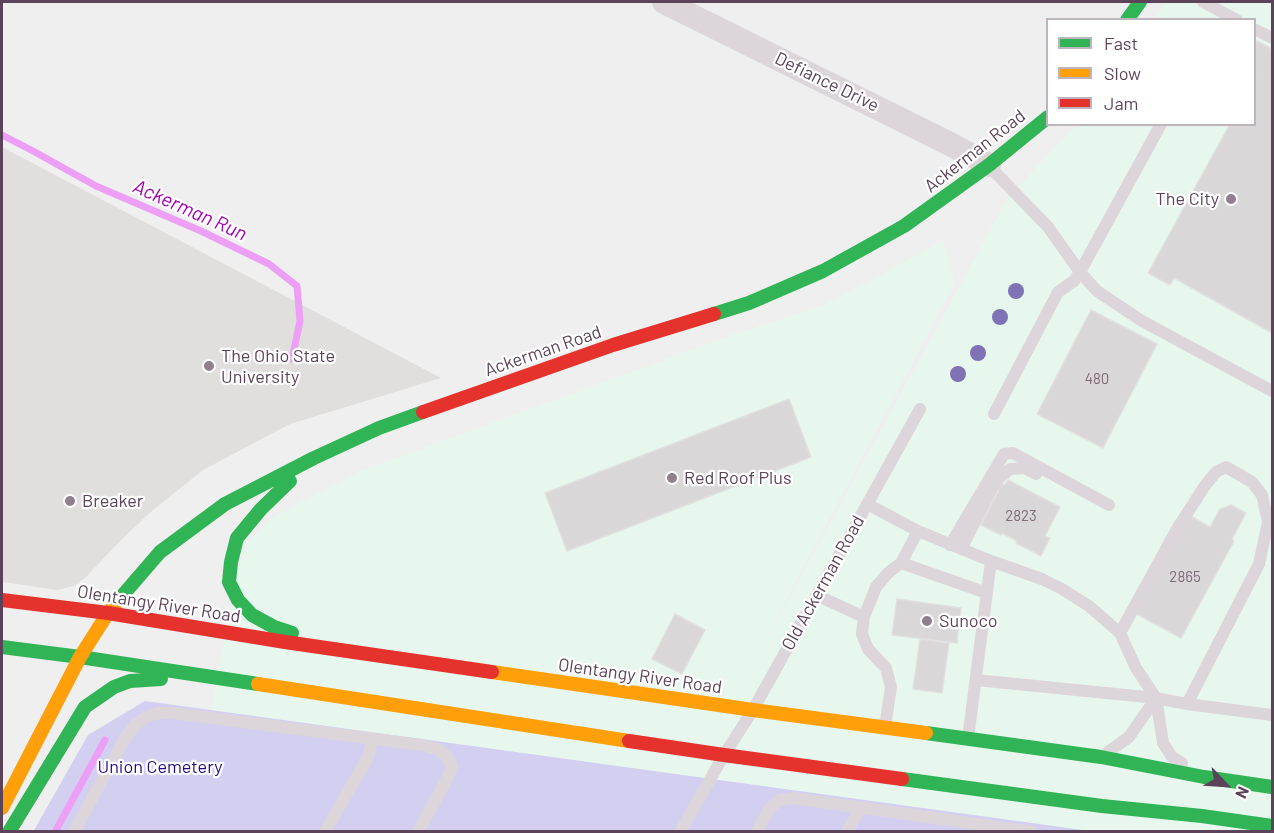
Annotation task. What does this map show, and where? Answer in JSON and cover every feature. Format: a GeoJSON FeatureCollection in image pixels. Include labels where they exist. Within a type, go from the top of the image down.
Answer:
{"type":"FeatureCollection","features":[{"type":"Feature","properties":{"kind":"main road"},"geometry":{"type":"LineString","coordinates":[[1128,18],[1140,2]]}},
{"type":"Feature","properties":{"kind":"main road","name":"Ackerman Road"},"geometry":{"type":"LineString","coordinates":[[2,808],[80,657],[108,614],[160,552],[225,504],[314,458],[380,428],[613,345],[749,303],[823,271],[904,226],[988,165],[1046,118]]}},
{"type":"Feature","properties":{"kind":"main road"},"geometry":{"type":"LineString","coordinates":[[314,458],[261,509],[237,538],[229,582],[238,600],[252,615],[274,627],[336,649]]}},
{"type":"Feature","properties":{"kind":"main road","name":"Olentangy River Road"},"geometry":{"type":"LineString","coordinates":[[2,600],[753,710],[1101,757],[1272,788]]}},
{"type":"Feature","properties":{"kind":"main road"},"geometry":{"type":"LineString","coordinates":[[2,647],[723,755],[1272,826]]}},
{"type":"Feature","properties":{"kind":"main road"},"geometry":{"type":"LineString","coordinates":[[9,831],[85,707],[114,687],[130,681],[197,675]]}},
{"type":"Feature","properties":{"kind":"street","name":"Defiance Drive"},"geometry":{"type":"LineString","coordinates":[[664,2],[988,165]]}},
{"type":"Feature","properties":{"kind":"lane"},"geometry":{"type":"LineString","coordinates":[[1203,2],[1220,16]]}},
{"type":"Feature","properties":{"kind":"lane"},"geometry":{"type":"LineString","coordinates":[[1256,30],[1272,39]]}},
{"type":"Feature","properties":{"kind":"lane"},"geometry":{"type":"LineString","coordinates":[[994,414],[1058,292],[1074,281],[1080,272],[1160,126]]}},
{"type":"Feature","properties":{"kind":"lane"},"geometry":{"type":"LineString","coordinates":[[988,165],[1048,227],[1080,272],[1097,291],[1142,321],[1272,391]]}},
{"type":"Feature","properties":{"kind":"lane","name":"Old Ackerman Road"},"geometry":{"type":"LineString","coordinates":[[680,831],[723,755],[753,710],[920,410]]}},
{"type":"Feature","properties":{"kind":"lane"},"geometry":{"type":"LineString","coordinates":[[1120,633],[1177,529],[1216,472],[1226,467],[1252,483],[1262,495],[1268,522],[1259,564],[1187,704]]}},
{"type":"Feature","properties":{"kind":"lane"},"geometry":{"type":"LineString","coordinates":[[956,547],[996,481],[1010,469],[1024,468],[1107,508]]}},
{"type":"Feature","properties":{"kind":"lane"},"geometry":{"type":"LineString","coordinates":[[867,504],[918,531],[1042,579],[1089,606],[1120,633],[1136,668],[1156,698],[1163,743],[1172,757],[1204,777]]}},
{"type":"Feature","properties":{"kind":"lane"},"geometry":{"type":"LineString","coordinates":[[885,728],[891,687],[886,668],[868,649],[862,634],[864,617],[876,587],[901,563],[918,531]]}},
{"type":"Feature","properties":{"kind":"lane"},"geometry":{"type":"LineString","coordinates":[[968,740],[991,561]]}},
{"type":"Feature","properties":{"kind":"lane"},"geometry":{"type":"LineString","coordinates":[[901,563],[987,593]]}},
{"type":"Feature","properties":{"kind":"lane"},"geometry":{"type":"LineString","coordinates":[[816,595],[864,617]]}},
{"type":"Feature","properties":{"kind":"lane"},"geometry":{"type":"LineString","coordinates":[[975,680],[1156,698],[1272,715]]}},
{"type":"Feature","properties":{"kind":"lane"},"geometry":{"type":"LineString","coordinates":[[1101,757],[1130,737],[1156,698]]}},
{"type":"Feature","properties":{"kind":"lane"},"geometry":{"type":"LineString","coordinates":[[74,831],[124,740],[135,725],[146,717],[158,713],[422,745],[437,749],[447,756],[452,766],[447,780],[418,831]]}},
{"type":"Feature","properties":{"kind":"lane"},"geometry":{"type":"LineString","coordinates":[[325,831],[368,757],[373,739]]}},
{"type":"Feature","properties":{"kind":"lane"},"geometry":{"type":"LineString","coordinates":[[757,831],[769,809],[780,800],[793,798],[1010,830],[1033,831]]}},
{"type":"Feature","properties":{"kind":"lane"},"geometry":{"type":"LineString","coordinates":[[847,831],[861,807]]}},
{"type":"Feature","properties":{"kind":"shaded area"},"geometry":{"type":"Polygon","coordinates":[[[1165,2],[1272,2],[1272,831],[1090,831],[211,711],[237,571],[248,542],[274,517],[358,472],[735,334],[824,305],[943,241],[955,283],[739,689],[1009,196],[1076,126],[1256,126],[1256,18],[1156,18],[1165,2]]]}},
{"type":"Feature","properties":{"kind":"shaded area","name":"The Ohio State University"},"geometry":{"type":"Polygon","coordinates":[[[2,147],[441,378],[290,424],[203,470],[153,510],[85,578],[74,586],[57,590],[3,582],[2,147]]]}},
{"type":"Feature","properties":{"kind":"green space","name":"Union Cemetery"},"geometry":{"type":"Polygon","coordinates":[[[145,701],[1090,831],[33,832],[88,735],[145,701]]]}},
{"type":"Feature","properties":{"kind":"building","name":"The City"},"geometry":{"type":"Polygon","coordinates":[[[1256,42],[1272,49],[1272,333],[1174,278],[1170,285],[1148,273],[1229,126],[1256,126],[1256,42]]]}},
{"type":"Feature","properties":{"kind":"building"},"geometry":{"type":"Polygon","coordinates":[[[1091,310],[1157,344],[1103,448],[1037,414],[1091,310]]]}},
{"type":"Feature","properties":{"kind":"building","name":"Red Roof Plus"},"geometry":{"type":"Polygon","coordinates":[[[789,399],[811,457],[567,551],[545,493],[789,399]]]}},
{"type":"Feature","properties":{"kind":"building"},"geometry":{"type":"Polygon","coordinates":[[[1008,480],[1060,507],[1045,536],[1050,538],[1041,556],[1002,533],[1001,535],[981,525],[1001,483],[1005,485],[1008,480]]]}},
{"type":"Feature","properties":{"kind":"building"},"geometry":{"type":"Polygon","coordinates":[[[1231,505],[1246,513],[1232,539],[1234,541],[1181,638],[1135,613],[1189,515],[1210,527],[1220,509],[1231,505]]]}},
{"type":"Feature","properties":{"kind":"building","name":"Sunoco"},"geometry":{"type":"Polygon","coordinates":[[[897,599],[961,608],[957,643],[892,635],[897,599]]]}},
{"type":"Feature","properties":{"kind":"building"},"geometry":{"type":"Polygon","coordinates":[[[675,614],[705,630],[682,674],[652,659],[675,614]]]}},
{"type":"Feature","properties":{"kind":"building","name":"Sunoco"},"geometry":{"type":"Polygon","coordinates":[[[920,639],[949,643],[942,693],[913,689],[920,639]]]}},
{"type":"Feature","properties":{"kind":"waterway","name":"Ackerman Run"},"geometry":{"type":"LineString","coordinates":[[2,135],[96,186],[201,231],[269,264],[297,286],[300,321],[292,359]]}},
{"type":"Feature","properties":{"kind":"waterway","name":"Ackerman Run"},"geometry":{"type":"LineString","coordinates":[[55,832],[105,740]]}},
{"type":"Feature","properties":{"kind":"traffic: fast"},"geometry":{"type":"LineString","coordinates":[[1128,18],[1140,2]]}},
{"type":"Feature","properties":{"kind":"traffic: fast"},"geometry":{"type":"LineString","coordinates":[[714,314],[749,303],[823,271],[904,226],[989,165],[1046,119]]}},
{"type":"Feature","properties":{"kind":"traffic: fast"},"geometry":{"type":"LineString","coordinates":[[116,603],[160,552],[225,504],[314,458],[379,428],[423,412]]}},
{"type":"Feature","properties":{"kind":"traffic: fast"},"geometry":{"type":"LineString","coordinates":[[290,481],[261,509],[237,538],[229,582],[238,600],[252,615],[274,627],[292,633]]}},
{"type":"Feature","properties":{"kind":"traffic: fast"},"geometry":{"type":"LineString","coordinates":[[2,647],[258,684]]}},
{"type":"Feature","properties":{"kind":"traffic: fast"},"geometry":{"type":"LineString","coordinates":[[9,832],[85,707],[114,687],[130,681],[161,679]]}},
{"type":"Feature","properties":{"kind":"traffic: fast"},"geometry":{"type":"LineString","coordinates":[[926,733],[1101,757],[1204,777],[1272,787]]}},
{"type":"Feature","properties":{"kind":"traffic: fast"},"geometry":{"type":"LineString","coordinates":[[902,779],[1272,826]]}},
{"type":"Feature","properties":{"kind":"traffic: slow"},"geometry":{"type":"LineString","coordinates":[[2,808],[80,657],[116,603]]}},
{"type":"Feature","properties":{"kind":"traffic: slow"},"geometry":{"type":"LineString","coordinates":[[492,672],[926,733]]}},
{"type":"Feature","properties":{"kind":"traffic: slow"},"geometry":{"type":"LineString","coordinates":[[258,684],[629,741]]}},
{"type":"Feature","properties":{"kind":"traffic: jam"},"geometry":{"type":"LineString","coordinates":[[423,412],[613,345],[714,314]]}},
{"type":"Feature","properties":{"kind":"traffic: jam"},"geometry":{"type":"LineString","coordinates":[[2,600],[108,613],[492,672]]}},
{"type":"Feature","properties":{"kind":"traffic: jam"},"geometry":{"type":"LineString","coordinates":[[629,741],[902,779]]}},
{"type":"Feature","properties":{"kind":"place","name":"The City"},"geometry":{"type":"Point","coordinates":[1231,199]}},
{"type":"Feature","properties":{"kind":"place","name":"The Ohio State University"},"geometry":{"type":"Point","coordinates":[209,366]}},
{"type":"Feature","properties":{"kind":"place","name":"Red Roof Plus"},"geometry":{"type":"Point","coordinates":[672,478]}},
{"type":"Feature","properties":{"kind":"place","name":"Breaker"},"geometry":{"type":"Point","coordinates":[70,501]}},
{"type":"Feature","properties":{"kind":"place","name":"Sunoco"},"geometry":{"type":"Point","coordinates":[927,621]}}]}
